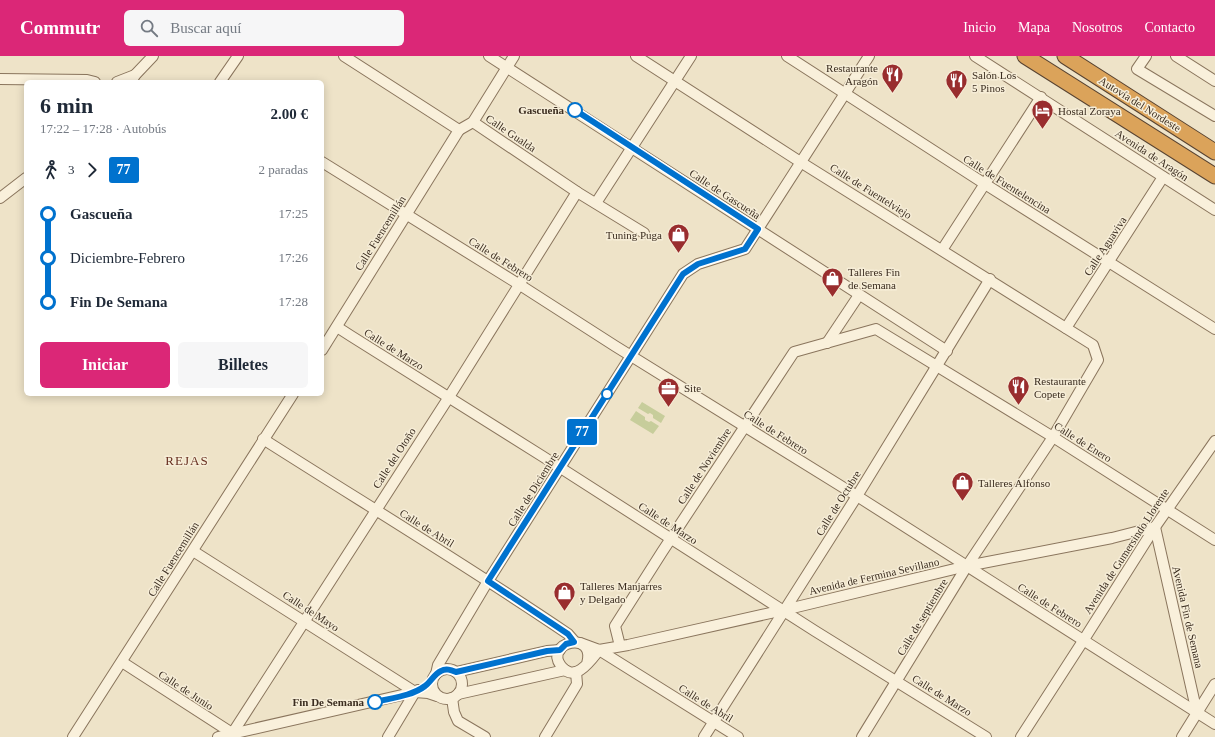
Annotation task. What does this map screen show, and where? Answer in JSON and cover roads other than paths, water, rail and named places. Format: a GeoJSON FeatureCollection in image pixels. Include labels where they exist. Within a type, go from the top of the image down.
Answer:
{"type":"FeatureCollection","features":[{"type":"Feature","properties":{"kind":"highway","name":"Autovía del Nordeste"},"geometry":{"type":"LineString","coordinates":[[1025,56],[1215,176]]}},
{"type":"Feature","properties":{"kind":"highway","name":"Autovía del Nordeste"},"geometry":{"type":"LineString","coordinates":[[1065,56],[1215,152]]}},
{"type":"Feature","properties":{"kind":"street"},"geometry":{"type":"LineString","coordinates":[[133,78],[153,56]]}},
{"type":"Feature","properties":{"kind":"street"},"geometry":{"type":"LineString","coordinates":[[221,80],[238,56]]}},
{"type":"Feature","properties":{"kind":"street"},"geometry":{"type":"LineString","coordinates":[[344,56],[459,130]]}},
{"type":"Feature","properties":{"kind":"street","name":"Calle de Gascueña"},"geometry":{"type":"LineString","coordinates":[[490,56],[947,351]]}},
{"type":"Feature","properties":{"kind":"street"},"geometry":{"type":"LineString","coordinates":[[473,122],[514,56]]}},
{"type":"Feature","properties":{"kind":"street","name":"Calle de Fuentelviejo"},"geometry":{"type":"LineString","coordinates":[[636,56],[1094,345]]}},
{"type":"Feature","properties":{"kind":"street"},"geometry":{"type":"LineString","coordinates":[[596,203],[691,56]]}},
{"type":"Feature","properties":{"kind":"street","name":"Calle de Fuentelencina"},"geometry":{"type":"LineString","coordinates":[[787,56],[985,184],[1215,329]]}},
{"type":"Feature","properties":{"kind":"street","name":"Calle de Diciembre"},"geometry":{"type":"LineString","coordinates":[[434,676],[438,665],[488,581],[683,274],[698,264],[745,249],[869,56]]}},
{"type":"Feature","properties":{"kind":"street","name":"Avenida de Aragón"},"geometry":{"type":"LineString","coordinates":[[975,56],[1215,210]]}},
{"type":"Feature","properties":{"kind":"street"},"geometry":{"type":"LineString","coordinates":[[1146,56],[1137,69],[1215,116]]}},
{"type":"Feature","properties":{"kind":"street"},"geometry":{"type":"LineString","coordinates":[[1176,56],[1215,81]]}},
{"type":"Feature","properties":{"kind":"street"},"geometry":{"type":"LineString","coordinates":[[0,79],[30,80]]}},
{"type":"Feature","properties":{"kind":"street"},"geometry":{"type":"LineString","coordinates":[[942,250],[1041,97]]}},
{"type":"Feature","properties":{"kind":"street","name":"Calle Gualda"},"geometry":{"type":"LineString","coordinates":[[459,130],[473,122],[577,192],[644,233]]}},
{"type":"Feature","properties":{"kind":"street","name":"Calle Fuencemillán"},"geometry":{"type":"LineString","coordinates":[[324,347],[459,130]]}},
{"type":"Feature","properties":{"kind":"street","name":"Calle de Febrero"},"geometry":{"type":"LineString","coordinates":[[324,163],[520,285],[630,356],[857,496],[1215,724]]}},
{"type":"Feature","properties":{"kind":"street","name":"Calle Aguaviva"},"geometry":{"type":"LineString","coordinates":[[1066,328],[1163,177]]}},
{"type":"Feature","properties":{"kind":"street"},"geometry":{"type":"LineString","coordinates":[[0,198],[24,180]]}},
{"type":"Feature","properties":{"kind":"street","name":"Calle del Otoño"},"geometry":{"type":"LineString","coordinates":[[233,736],[304,621],[520,285],[577,192]]}},
{"type":"Feature","properties":{"kind":"street","name":"Calle de Octubre"},"geometry":{"type":"LineString","coordinates":[[704,737],[857,496],[990,280]]}},
{"type":"Feature","properties":{"kind":"street"},"geometry":{"type":"LineString","coordinates":[[827,343],[859,295]]}},
{"type":"Feature","properties":{"kind":"street","name":"Calle de Marzo"},"geometry":{"type":"LineString","coordinates":[[337,327],[986,737]]}},
{"type":"Feature","properties":{"kind":"street","name":"Calle de Noviembre"},"geometry":{"type":"LineString","coordinates":[[620,646],[615,626],[794,352],[876,329],[937,367]]}},
{"type":"Feature","properties":{"kind":"street","name":"Calle de septiembre"},"geometry":{"type":"LineString","coordinates":[[862,737],[967,566],[1053,438],[1098,360],[1094,345]]}},
{"type":"Feature","properties":{"kind":"street","name":"Calle de Enero"},"geometry":{"type":"LineString","coordinates":[[937,367],[1215,540]]}},
{"type":"Feature","properties":{"kind":"street","name":"Calle Fuencemillán"},"geometry":{"type":"LineString","coordinates":[[73,737],[292,396]]}},
{"type":"Feature","properties":{"kind":"street","name":"Calle de Abril"},"geometry":{"type":"LineString","coordinates":[[263,439],[488,581],[568,634],[577,643]]}},
{"type":"Feature","properties":{"kind":"street","name":"Avenida de Gumersindo Llorente"},"geometry":{"type":"LineString","coordinates":[[1021,737],[1155,527],[1215,441]]}},
{"type":"Feature","properties":{"kind":"street","name":"Avenida de Fermina Sevillano"},"geometry":{"type":"LineString","coordinates":[[600,650],[784,610],[967,566],[1112,538],[1155,527]]}},
{"type":"Feature","properties":{"kind":"street","name":"Avenida Fin de Semana"},"geometry":{"type":"LineString","coordinates":[[1155,527],[1197,713]]}},
{"type":"Feature","properties":{"kind":"street","name":"Calle de Mayo"},"geometry":{"type":"LineString","coordinates":[[193,551],[415,692]]}},
{"type":"Feature","properties":{"kind":"street"},"geometry":{"type":"LineString","coordinates":[[577,643],[585,647],[588,652],[589,658],[587,664]]}},
{"type":"Feature","properties":{"kind":"street"},"geometry":{"type":"LineString","coordinates":[[577,643],[600,650],[584,668],[576,672],[570,672],[565,670],[558,661],[560,650],[566,644],[577,643]]}},
{"type":"Feature","properties":{"kind":"street"},"geometry":{"type":"LineString","coordinates":[[456,672],[547,651],[560,650]]}},
{"type":"Feature","properties":{"kind":"street","name":"Calle de Abril"},"geometry":{"type":"LineString","coordinates":[[600,650],[738,737]]}},
{"type":"Feature","properties":{"kind":"street","name":"Calle de Junio"},"geometry":{"type":"LineString","coordinates":[[122,662],[233,736]]}},
{"type":"Feature","properties":{"kind":"street"},"geometry":{"type":"LineString","coordinates":[[218,737],[233,736],[415,692],[425,686],[442,670],[449,669],[456,672],[462,683],[461,689],[455,696],[454,712],[458,721],[486,737]]}},
{"type":"Feature","properties":{"kind":"street"},"geometry":{"type":"LineString","coordinates":[[415,692],[428,693],[444,699],[565,670]]}},
{"type":"Feature","properties":{"kind":"street"},"geometry":{"type":"LineString","coordinates":[[545,737],[577,684],[576,672]]}},
{"type":"Feature","properties":{"kind":"street"},"geometry":{"type":"LineString","coordinates":[[434,676],[432,685],[437,696]]}},
{"type":"Feature","properties":{"kind":"street"},"geometry":{"type":"LineString","coordinates":[[1182,737],[1215,684]]}},
{"type":"Feature","properties":{"kind":"street"},"geometry":{"type":"LineString","coordinates":[[388,737],[415,692]]}},
{"type":"Feature","properties":{"kind":"place","name":"Restaurante Aragón"},"geometry":{"type":"Point","coordinates":[893,94]}},
{"type":"Feature","properties":{"kind":"place","name":"Salón Los 5 Pinos"},"geometry":{"type":"Point","coordinates":[957,100]}},
{"type":"Feature","properties":{"kind":"place","name":"Gascueña"},"geometry":{"type":"Point","coordinates":[575,110]}},
{"type":"Feature","properties":{"kind":"place","name":"Hostal Zoraya"},"geometry":{"type":"Point","coordinates":[1043,130]}},
{"type":"Feature","properties":{"kind":"place","name":"Tuning Puga"},"geometry":{"type":"Point","coordinates":[678,254]}},
{"type":"Feature","properties":{"kind":"place","name":"Talleres Fin de Semana"},"geometry":{"type":"Point","coordinates":[833,298]}},
{"type":"Feature","properties":{"kind":"place","name":"Restaurante Copete"},"geometry":{"type":"Point","coordinates":[1019,406]}},
{"type":"Feature","properties":{"kind":"place","name":"Site"},"geometry":{"type":"Point","coordinates":[668,408]}},
{"type":"Feature","properties":{"kind":"place","name":"Talleres Alfonso"},"geometry":{"type":"Point","coordinates":[962,502]}},
{"type":"Feature","properties":{"kind":"place","name":"Talleres Manjarres y Delgado"},"geometry":{"type":"Point","coordinates":[564,612]}},
{"type":"Feature","properties":{"kind":"place","name":"Fin De Semana"},"geometry":{"type":"Point","coordinates":[375,702]}},
{"type":"Feature","properties":{"kind":"district","name":"REJAS"},"geometry":{"type":"Point","coordinates":[187,460]}}]}
